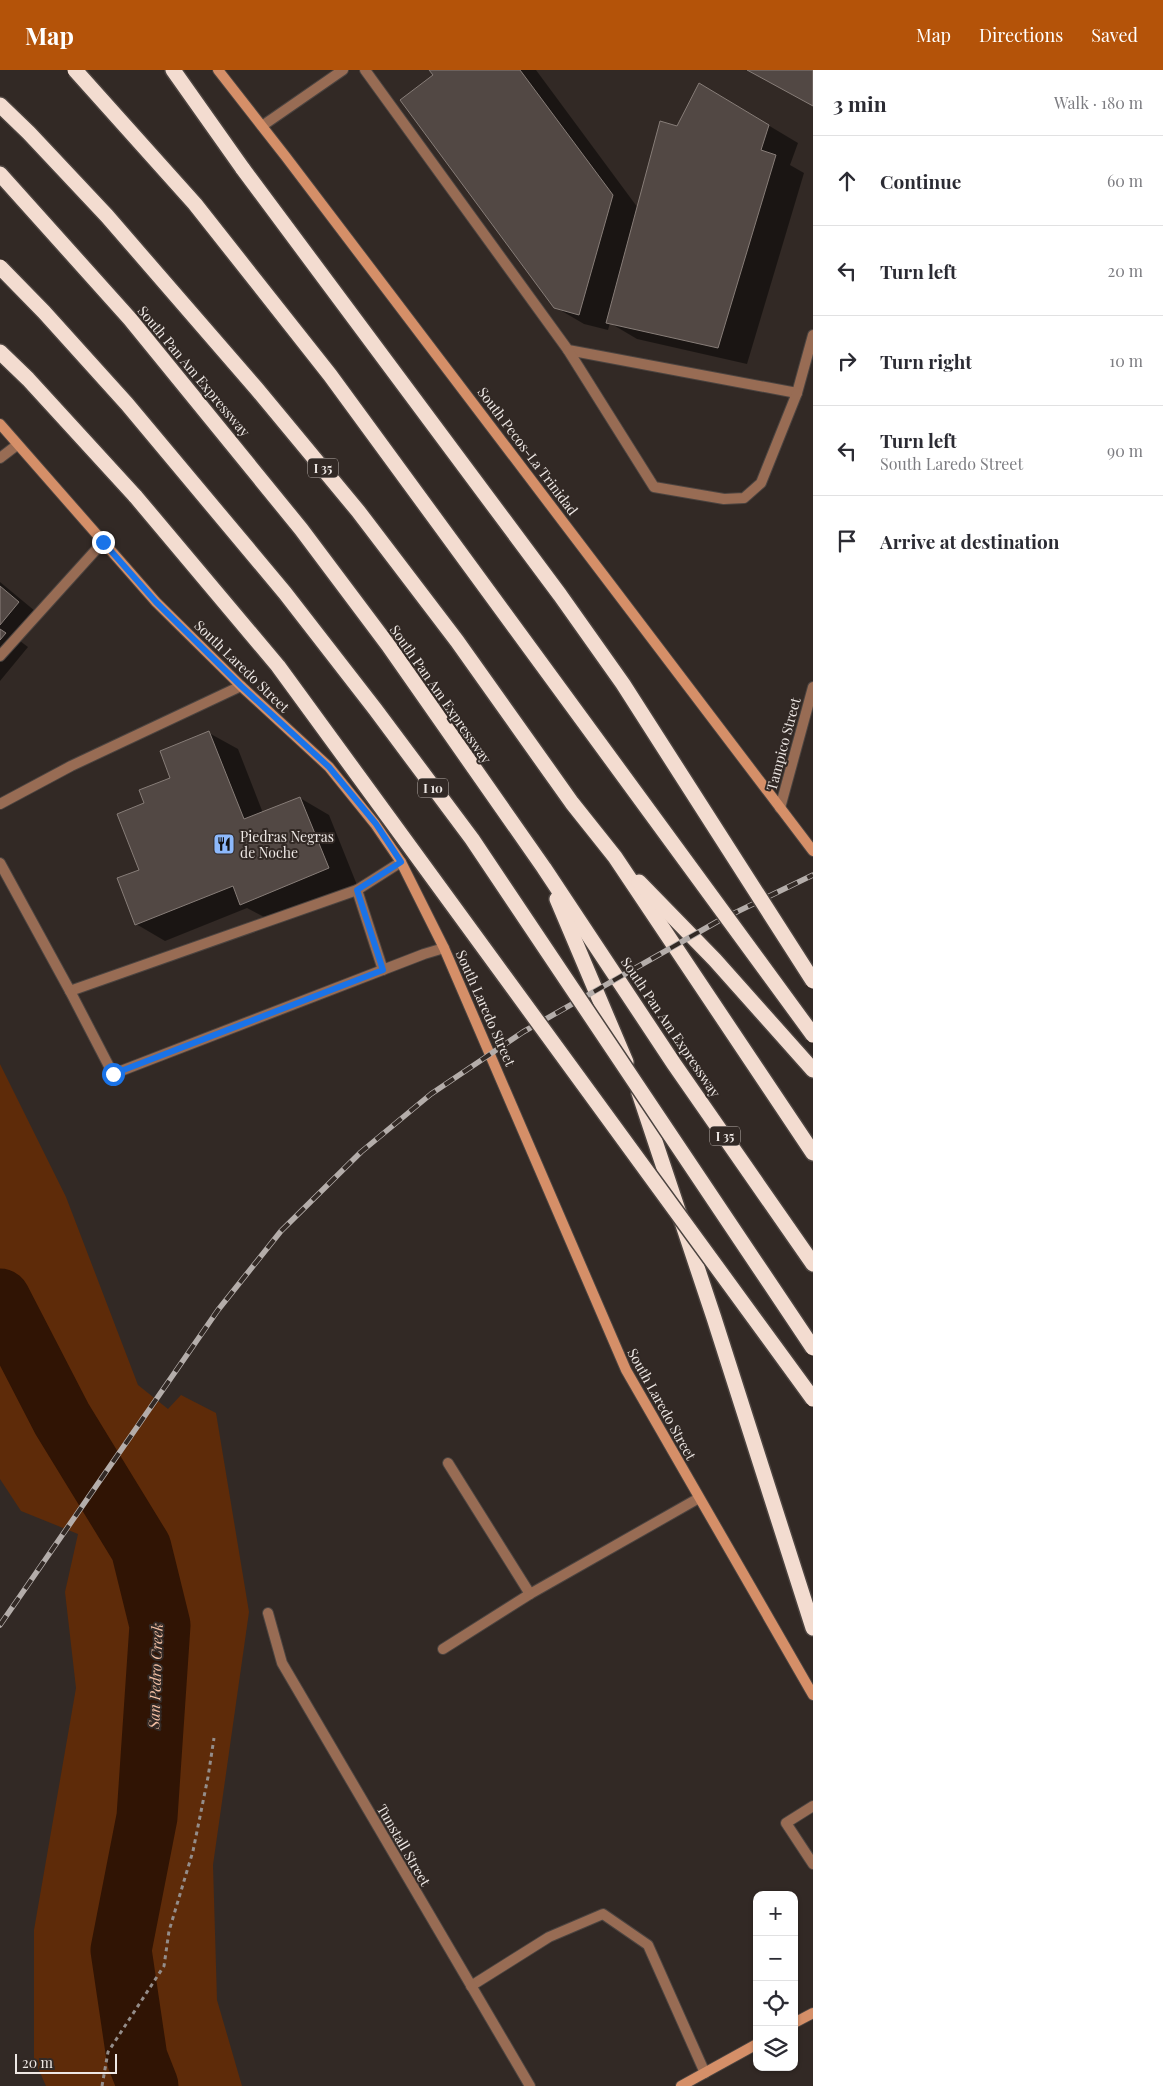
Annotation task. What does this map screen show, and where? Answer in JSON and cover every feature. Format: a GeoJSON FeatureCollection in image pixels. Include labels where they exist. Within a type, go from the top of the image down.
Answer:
{"type":"FeatureCollection","features":[{"type":"Feature","properties":{"kind":"highway"},"geometry":{"type":"LineString","coordinates":[[74,70],[195,204],[330,375],[813,1035]]}},
{"type":"Feature","properties":{"kind":"highway"},"geometry":{"type":"LineString","coordinates":[[173,70],[243,168],[560,595],[623,684],[813,981]]}},
{"type":"Feature","properties":{"kind":"highway","name":"I 35"},"geometry":{"type":"LineString","coordinates":[[0,105],[29,133],[106,216],[256,388],[358,511],[457,641],[572,803],[615,857],[813,1153]]}},
{"type":"Feature","properties":{"kind":"highway","name":"South Pan Am Expressway"},"geometry":{"type":"LineString","coordinates":[[0,174],[130,318],[301,529],[388,645],[544,868],[674,1064],[813,1264]]}},
{"type":"Feature","properties":{"kind":"highway","name":"I 10"},"geometry":{"type":"LineString","coordinates":[[0,267],[44,312],[133,412],[285,593],[375,709],[472,839],[813,1348]]}},
{"type":"Feature","properties":{"kind":"highway"},"geometry":{"type":"LineString","coordinates":[[0,352],[136,497],[278,666],[813,1399]]}},
{"type":"Feature","properties":{"kind":"highway"},"geometry":{"type":"LineString","coordinates":[[615,857],[715,960],[813,1070]]}},
{"type":"Feature","properties":{"kind":"highway"},"geometry":{"type":"LineString","coordinates":[[544,868],[639,1092],[714,1318],[813,1628]]}},
{"type":"Feature","properties":{"kind":"main road","name":"South Pecos-La Trinidad"},"geometry":{"type":"LineString","coordinates":[[218,70],[813,851]]}},
{"type":"Feature","properties":{"kind":"main road","name":"South Laredo Street"},"geometry":{"type":"LineString","coordinates":[[0,424],[156,602],[241,686],[329,767],[376,824],[401,862],[444,948],[626,1370],[813,1695]]}},
{"type":"Feature","properties":{"kind":"main road"},"geometry":{"type":"LineString","coordinates":[[798,2021],[813,2013]]}},
{"type":"Feature","properties":{"kind":"main road"},"geometry":{"type":"LineString","coordinates":[[681,2086],[753,2046]]}},
{"type":"Feature","properties":{"kind":"street"},"geometry":{"type":"LineString","coordinates":[[262,126],[342,70]]}},
{"type":"Feature","properties":{"kind":"street"},"geometry":{"type":"LineString","coordinates":[[365,70],[568,350],[654,487],[724,499],[744,498],[761,483],[797,393],[813,335]]}},
{"type":"Feature","properties":{"kind":"street"},"geometry":{"type":"LineString","coordinates":[[568,350],[797,393]]}},
{"type":"Feature","properties":{"kind":"street"},"geometry":{"type":"LineString","coordinates":[[0,458],[18,444]]}},
{"type":"Feature","properties":{"kind":"street"},"geometry":{"type":"LineString","coordinates":[[0,656],[103,542]]}},
{"type":"Feature","properties":{"kind":"street"},"geometry":{"type":"LineString","coordinates":[[0,804],[70,766],[241,686]]}},
{"type":"Feature","properties":{"kind":"street","name":"Tampico Street"},"geometry":{"type":"LineString","coordinates":[[780,808],[813,687]]}},
{"type":"Feature","properties":{"kind":"street"},"geometry":{"type":"LineString","coordinates":[[70,991],[357,890],[401,862]]}},
{"type":"Feature","properties":{"kind":"street"},"geometry":{"type":"LineString","coordinates":[[0,863],[113,1074],[444,948]]}},
{"type":"Feature","properties":{"kind":"street"},"geometry":{"type":"LineString","coordinates":[[357,890],[383,970]]}},
{"type":"Feature","properties":{"kind":"street"},"geometry":{"type":"LineString","coordinates":[[448,1463],[530,1594]]}},
{"type":"Feature","properties":{"kind":"street"},"geometry":{"type":"LineString","coordinates":[[442,1649],[530,1594],[700,1498]]}},
{"type":"Feature","properties":{"kind":"street","name":"Tunstall Street"},"geometry":{"type":"LineString","coordinates":[[268,1613],[282,1663],[530,2086]]}},
{"type":"Feature","properties":{"kind":"street"},"geometry":{"type":"LineString","coordinates":[[813,1806],[786,1823],[813,1864]]}},
{"type":"Feature","properties":{"kind":"street"},"geometry":{"type":"LineString","coordinates":[[471,1986],[549,1937],[603,1914],[648,1945],[705,2073]]}},
{"type":"Feature","properties":{"kind":"path"},"geometry":{"type":"LineString","coordinates":[[102,2086],[108,2052],[164,1966],[169,1930],[193,1851],[214,1738]]}},
{"type":"Feature","properties":{"kind":"shaded area"},"geometry":{"type":"Polygon","coordinates":[[[0,1064],[66,1197],[138,1385],[168,1409],[181,1395],[216,1413],[249,1612],[213,1865],[217,2000],[242,2086],[46,2086],[34,2059],[34,1930],[76,1688],[65,1592],[78,1534],[21,1511],[0,1479],[0,1064]]]}},
{"type":"Feature","properties":{"kind":"building"},"geometry":{"type":"Polygon","coordinates":[[[429,70],[520,70],[613,195],[579,315],[554,308],[400,100],[433,75],[429,70]]]}},
{"type":"Feature","properties":{"kind":"building"},"geometry":{"type":"Polygon","coordinates":[[[747,70],[813,70],[813,106],[747,70]]]}},
{"type":"Feature","properties":{"kind":"building"},"geometry":{"type":"Polygon","coordinates":[[[699,83],[769,125],[761,150],[776,155],[718,348],[606,323],[660,121],[677,126],[699,83]]]}},
{"type":"Feature","properties":{"kind":"building"},"geometry":{"type":"Polygon","coordinates":[[[0,586],[19,602],[0,625],[0,586]]]}},
{"type":"Feature","properties":{"kind":"building"},"geometry":{"type":"Polygon","coordinates":[[[0,629],[6,633],[0,640],[0,629]]]}},
{"type":"Feature","properties":{"kind":"building","name":"Piedras Negras de Noche"},"geometry":{"type":"Polygon","coordinates":[[[209,731],[244,819],[300,797],[329,868],[240,905],[233,886],[135,925],[117,878],[139,870],[117,814],[144,803],[139,790],[170,778],[160,751],[209,731]]]}},
{"type":"Feature","properties":{"kind":"waterway","name":"San Pedro Creek"},"geometry":{"type":"LineString","coordinates":[[0,1299],[62,1419],[141,1548],[160,1625],[147,1817],[121,1950],[137,2058],[148,2086]]}},
{"type":"Feature","properties":{"kind":"railway"},"geometry":{"type":"LineString","coordinates":[[0,1625],[218,1310],[281,1231],[361,1152],[431,1094],[523,1032],[720,920],[813,875]]}},
{"type":"Feature","properties":{"kind":"place","name":"Piedras Negras de Noche"},"geometry":{"type":"Point","coordinates":[224,844]}},
{"type":"Feature","properties":{"kind":"route"},"geometry":{"type":"LineString","coordinates":[[103,542],[156,602],[241,686],[329,767],[376,824],[401,862],[357,890],[383,970],[113,1074]]}}]}
